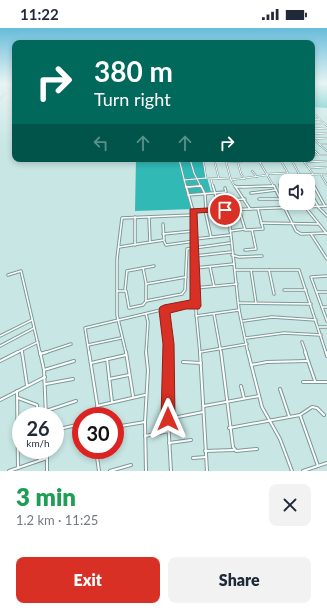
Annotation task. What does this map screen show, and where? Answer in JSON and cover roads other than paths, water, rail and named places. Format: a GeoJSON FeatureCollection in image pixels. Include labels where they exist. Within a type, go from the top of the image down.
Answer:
{"type":"FeatureCollection","features":[{"type":"Feature","properties":{"kind":"street"},"geometry":{"type":"LineString","coordinates":[[316,116],[327,126]]}},
{"type":"Feature","properties":{"kind":"street"},"geometry":{"type":"LineString","coordinates":[[315,120],[320,120]]}},
{"type":"Feature","properties":{"kind":"street"},"geometry":{"type":"LineString","coordinates":[[315,124],[325,124]]}},
{"type":"Feature","properties":{"kind":"street"},"geometry":{"type":"LineString","coordinates":[[315,128],[327,129]]}},
{"type":"Feature","properties":{"kind":"street"},"geometry":{"type":"LineString","coordinates":[[315,134],[327,133]]}},
{"type":"Feature","properties":{"kind":"street"},"geometry":{"type":"LineString","coordinates":[[315,139],[327,138]]}},
{"type":"Feature","properties":{"kind":"street"},"geometry":{"type":"LineString","coordinates":[[315,140],[326,150]]}},
{"type":"Feature","properties":{"kind":"street"},"geometry":{"type":"LineString","coordinates":[[319,144],[327,144]]}},
{"type":"Feature","properties":{"kind":"street"},"geometry":{"type":"LineString","coordinates":[[315,151],[319,155]]}},
{"type":"Feature","properties":{"kind":"street"},"geometry":{"type":"LineString","coordinates":[[315,155],[327,155]]}},
{"type":"Feature","properties":{"kind":"street"},"geometry":{"type":"LineString","coordinates":[[315,162],[327,161]]}},
{"type":"Feature","properties":{"kind":"street"},"geometry":{"type":"LineString","coordinates":[[180,162],[193,210],[196,316],[204,406],[205,451],[208,471]]}},
{"type":"Feature","properties":{"kind":"street"},"geometry":{"type":"LineString","coordinates":[[191,162],[197,179],[205,194],[205,210],[211,237]]}},
{"type":"Feature","properties":{"kind":"street"},"geometry":{"type":"LineString","coordinates":[[203,162],[206,178]]}},
{"type":"Feature","properties":{"kind":"street"},"geometry":{"type":"LineString","coordinates":[[215,162],[219,179]]}},
{"type":"Feature","properties":{"kind":"street"},"geometry":{"type":"LineString","coordinates":[[250,209],[231,179],[226,162],[282,162],[288,174]]}},
{"type":"Feature","properties":{"kind":"street"},"geometry":{"type":"LineString","coordinates":[[238,162],[241,174],[245,179]]}},
{"type":"Feature","properties":{"kind":"street"},"geometry":{"type":"LineString","coordinates":[[260,162],[279,194]]}},
{"type":"Feature","properties":{"kind":"street"},"geometry":{"type":"LineString","coordinates":[[293,162],[299,174]]}},
{"type":"Feature","properties":{"kind":"street"},"geometry":{"type":"LineString","coordinates":[[305,162],[313,174]]}},
{"type":"Feature","properties":{"kind":"street"},"geometry":{"type":"LineString","coordinates":[[309,168],[327,167]]}},
{"type":"Feature","properties":{"kind":"street"},"geometry":{"type":"LineString","coordinates":[[252,171],[257,177]]}},
{"type":"Feature","properties":{"kind":"street"},"geometry":{"type":"LineString","coordinates":[[184,180],[206,178],[245,179],[279,174]]}},
{"type":"Feature","properties":{"kind":"street"},"geometry":{"type":"LineString","coordinates":[[315,174],[327,174]]}},
{"type":"Feature","properties":{"kind":"street"},"geometry":{"type":"LineString","coordinates":[[321,174],[327,185]]}},
{"type":"Feature","properties":{"kind":"street"},"geometry":{"type":"LineString","coordinates":[[211,178],[220,210]]}},
{"type":"Feature","properties":{"kind":"street"},"geometry":{"type":"LineString","coordinates":[[186,187],[201,186]]}},
{"type":"Feature","properties":{"kind":"street"},"geometry":{"type":"LineString","coordinates":[[236,187],[274,186]]}},
{"type":"Feature","properties":{"kind":"street"},"geometry":{"type":"LineString","coordinates":[[315,186],[326,206],[318,206]]}},
{"type":"Feature","properties":{"kind":"street"},"geometry":{"type":"LineString","coordinates":[[188,195],[226,192],[225,188]]}},
{"type":"Feature","properties":{"kind":"street"},"geometry":{"type":"LineString","coordinates":[[251,193],[276,190]]}},
{"type":"Feature","properties":{"kind":"street"},"geometry":{"type":"LineString","coordinates":[[226,200],[245,199]]}},
{"type":"Feature","properties":{"kind":"street"},"geometry":{"type":"LineString","coordinates":[[259,199],[279,199]]}},
{"type":"Feature","properties":{"kind":"street"},"geometry":{"type":"LineString","coordinates":[[315,201],[327,216]]}},
{"type":"Feature","properties":{"kind":"street"},"geometry":{"type":"LineString","coordinates":[[193,210],[279,208]]}},
{"type":"Feature","properties":{"kind":"street"},"geometry":{"type":"LineString","coordinates":[[239,209],[245,230]]}},
{"type":"Feature","properties":{"kind":"street"},"geometry":{"type":"LineString","coordinates":[[230,232],[263,229],[258,209]]}},
{"type":"Feature","properties":{"kind":"street"},"geometry":{"type":"LineString","coordinates":[[225,210],[230,232],[231,252],[250,366],[262,407],[280,439],[292,471]]}},
{"type":"Feature","properties":{"kind":"street"},"geometry":{"type":"LineString","coordinates":[[287,210],[292,224],[301,234],[327,234]]}},
{"type":"Feature","properties":{"kind":"street"},"geometry":{"type":"LineString","coordinates":[[307,210],[327,234]]}},
{"type":"Feature","properties":{"kind":"street"},"geometry":{"type":"LineString","coordinates":[[133,396],[117,315],[118,247],[122,218],[193,215]]}},
{"type":"Feature","properties":{"kind":"street"},"geometry":{"type":"LineString","coordinates":[[227,217],[241,216]]}},
{"type":"Feature","properties":{"kind":"street"},"geometry":{"type":"LineString","coordinates":[[149,217],[150,242]]}},
{"type":"Feature","properties":{"kind":"street"},"geometry":{"type":"LineString","coordinates":[[135,218],[135,245]]}},
{"type":"Feature","properties":{"kind":"street"},"geometry":{"type":"LineString","coordinates":[[261,222],[318,224]]}},
{"type":"Feature","properties":{"kind":"street"},"geometry":{"type":"LineString","coordinates":[[162,224],[166,245],[230,235]]}},
{"type":"Feature","properties":{"kind":"street"},"geometry":{"type":"LineString","coordinates":[[164,234],[194,230]]}},
{"type":"Feature","properties":{"kind":"street"},"geometry":{"type":"LineString","coordinates":[[246,250],[256,249],[252,230]]}},
{"type":"Feature","properties":{"kind":"street"},"geometry":{"type":"LineString","coordinates":[[311,234],[327,259]]}},
{"type":"Feature","properties":{"kind":"street"},"geometry":{"type":"LineString","coordinates":[[118,247],[164,240]]}},
{"type":"Feature","properties":{"kind":"street"},"geometry":{"type":"LineString","coordinates":[[146,300],[184,293],[186,277],[186,251],[188,248],[230,243]]}},
{"type":"Feature","properties":{"kind":"street"},"geometry":{"type":"LineString","coordinates":[[195,256],[231,252]]}},
{"type":"Feature","properties":{"kind":"street"},"geometry":{"type":"LineString","coordinates":[[232,255],[239,257],[262,256]]}},
{"type":"Feature","properties":{"kind":"street"},"geometry":{"type":"LineString","coordinates":[[195,268],[234,264]]}},
{"type":"Feature","properties":{"kind":"street"},"geometry":{"type":"LineString","coordinates":[[143,268],[145,282],[147,283],[145,285],[146,300],[143,305],[129,308],[125,290],[127,289],[127,272],[143,268],[154,266]]}},
{"type":"Feature","properties":{"kind":"street"},"geometry":{"type":"LineString","coordinates":[[210,267],[214,286]]}},
{"type":"Feature","properties":{"kind":"street"},"geometry":{"type":"LineString","coordinates":[[235,270],[299,270],[327,356]]}},
{"type":"Feature","properties":{"kind":"street"},"geometry":{"type":"LineString","coordinates":[[251,270],[256,303]]}},
{"type":"Feature","properties":{"kind":"street"},"geometry":{"type":"LineString","coordinates":[[269,270],[274,294]]}},
{"type":"Feature","properties":{"kind":"street"},"geometry":{"type":"LineString","coordinates":[[8,275],[21,271],[44,370],[46,384],[46,407]]}},
{"type":"Feature","properties":{"kind":"street"},"geometry":{"type":"LineString","coordinates":[[327,276],[311,277],[327,320]]}},
{"type":"Feature","properties":{"kind":"street"},"geometry":{"type":"LineString","coordinates":[[147,283],[186,277]]}},
{"type":"Feature","properties":{"kind":"street"},"geometry":{"type":"LineString","coordinates":[[195,288],[237,284]]}},
{"type":"Feature","properties":{"kind":"street"},"geometry":{"type":"LineString","coordinates":[[117,291],[125,290]]}},
{"type":"Feature","properties":{"kind":"street"},"geometry":{"type":"LineString","coordinates":[[284,290],[306,290]]}},
{"type":"Feature","properties":{"kind":"street"},"geometry":{"type":"LineString","coordinates":[[316,292],[327,292]]}},
{"type":"Feature","properties":{"kind":"street"},"geometry":{"type":"LineString","coordinates":[[239,303],[311,304]]}},
{"type":"Feature","properties":{"kind":"street"},"geometry":{"type":"LineString","coordinates":[[146,395],[133,396],[97,406],[85,328],[186,304],[196,306]]}},
{"type":"Feature","properties":{"kind":"street"},"geometry":{"type":"LineString","coordinates":[[322,307],[327,307]]}},
{"type":"Feature","properties":{"kind":"street"},"geometry":{"type":"LineString","coordinates":[[164,310],[168,344],[168,419],[171,471]]}},
{"type":"Feature","properties":{"kind":"street"},"geometry":{"type":"LineString","coordinates":[[196,316],[240,310]]}},
{"type":"Feature","properties":{"kind":"street"},"geometry":{"type":"LineString","coordinates":[[146,314],[148,322],[146,349],[148,377],[145,422],[146,471]]}},
{"type":"Feature","properties":{"kind":"street"},"geometry":{"type":"LineString","coordinates":[[214,314],[227,402],[229,428],[234,450]]}},
{"type":"Feature","properties":{"kind":"street"},"geometry":{"type":"LineString","coordinates":[[243,321],[272,317],[316,320]]}},
{"type":"Feature","properties":{"kind":"street"},"geometry":{"type":"LineString","coordinates":[[0,336],[32,320]]}},
{"type":"Feature","properties":{"kind":"street"},"geometry":{"type":"LineString","coordinates":[[319,328],[327,327]]}},
{"type":"Feature","properties":{"kind":"street"},"geometry":{"type":"LineString","coordinates":[[0,346],[34,328]]}},
{"type":"Feature","properties":{"kind":"street"},"geometry":{"type":"LineString","coordinates":[[246,338],[284,333],[321,335]]}},
{"type":"Feature","properties":{"kind":"street"},"geometry":{"type":"LineString","coordinates":[[88,345],[121,338]]}},
{"type":"Feature","properties":{"kind":"street"},"geometry":{"type":"LineString","coordinates":[[0,361],[38,342]]}},
{"type":"Feature","properties":{"kind":"street"},"geometry":{"type":"LineString","coordinates":[[302,342],[315,381]]}},
{"type":"Feature","properties":{"kind":"street"},"geometry":{"type":"LineString","coordinates":[[40,354],[70,344]]}},
{"type":"Feature","properties":{"kind":"street"},"geometry":{"type":"LineString","coordinates":[[200,352],[247,344]]}},
{"type":"Feature","properties":{"kind":"street"},"geometry":{"type":"LineString","coordinates":[[22,350],[27,386]]}},
{"type":"Feature","properties":{"kind":"street"},"geometry":{"type":"LineString","coordinates":[[91,363],[126,355]]}},
{"type":"Feature","properties":{"kind":"street"},"geometry":{"type":"LineString","coordinates":[[107,359],[112,402]]}},
{"type":"Feature","properties":{"kind":"street"},"geometry":{"type":"LineString","coordinates":[[44,370],[74,361]]}},
{"type":"Feature","properties":{"kind":"street"},"geometry":{"type":"LineString","coordinates":[[250,366],[267,362],[308,361]]}},
{"type":"Feature","properties":{"kind":"street"},"geometry":{"type":"LineString","coordinates":[[183,362],[201,363]]}},
{"type":"Feature","properties":{"kind":"street"},"geometry":{"type":"LineString","coordinates":[[109,379],[129,375]]}},
{"type":"Feature","properties":{"kind":"street"},"geometry":{"type":"LineString","coordinates":[[0,400],[45,377]]}},
{"type":"Feature","properties":{"kind":"street"},"geometry":{"type":"LineString","coordinates":[[46,384],[73,379]]}},
{"type":"Feature","properties":{"kind":"street"},"geometry":{"type":"LineString","coordinates":[[303,382],[327,382]]}},
{"type":"Feature","properties":{"kind":"street"},"geometry":{"type":"LineString","coordinates":[[241,386],[244,398]]}},
{"type":"Feature","properties":{"kind":"street"},"geometry":{"type":"LineString","coordinates":[[280,389],[290,416]]}},
{"type":"Feature","properties":{"kind":"street"},"geometry":{"type":"LineString","coordinates":[[17,391],[18,468]]}},
{"type":"Feature","properties":{"kind":"street"},"geometry":{"type":"LineString","coordinates":[[204,406],[259,396]]}},
{"type":"Feature","properties":{"kind":"street"},"geometry":{"type":"LineString","coordinates":[[18,398],[36,404],[36,407]]}},
{"type":"Feature","properties":{"kind":"street"},"geometry":{"type":"LineString","coordinates":[[58,407],[76,401]]}},
{"type":"Feature","properties":{"kind":"street"},"geometry":{"type":"LineString","coordinates":[[229,428],[300,414],[312,407],[317,408],[324,415]]}},
{"type":"Feature","properties":{"kind":"street"},"geometry":{"type":"LineString","coordinates":[[168,419],[203,412]]}},
{"type":"Feature","properties":{"kind":"street"},"geometry":{"type":"LineString","coordinates":[[300,414],[318,466]]}},
{"type":"Feature","properties":{"kind":"street"},"geometry":{"type":"LineString","coordinates":[[124,426],[145,422]]}},
{"type":"Feature","properties":{"kind":"street"},"geometry":{"type":"LineString","coordinates":[[145,436],[169,431]]}},
{"type":"Feature","properties":{"kind":"street"},"geometry":{"type":"LineString","coordinates":[[169,443],[191,440]]}},
{"type":"Feature","properties":{"kind":"street"},"geometry":{"type":"LineString","coordinates":[[205,451],[257,449]]}},
{"type":"Feature","properties":{"kind":"street"},"geometry":{"type":"LineString","coordinates":[[193,458],[206,456]]}},
{"type":"Feature","properties":{"kind":"street"},"geometry":{"type":"LineString","coordinates":[[9,471],[43,459]]}},
{"type":"Feature","properties":{"kind":"street"},"geometry":{"type":"LineString","coordinates":[[46,459],[47,471]]}},
{"type":"Feature","properties":{"kind":"street"},"geometry":{"type":"LineString","coordinates":[[97,459],[99,471]]}},
{"type":"Feature","properties":{"kind":"street"},"geometry":{"type":"LineString","coordinates":[[303,471],[327,463]]}},
{"type":"Feature","properties":{"kind":"street"},"geometry":{"type":"LineString","coordinates":[[110,471],[131,465]]}}]}
